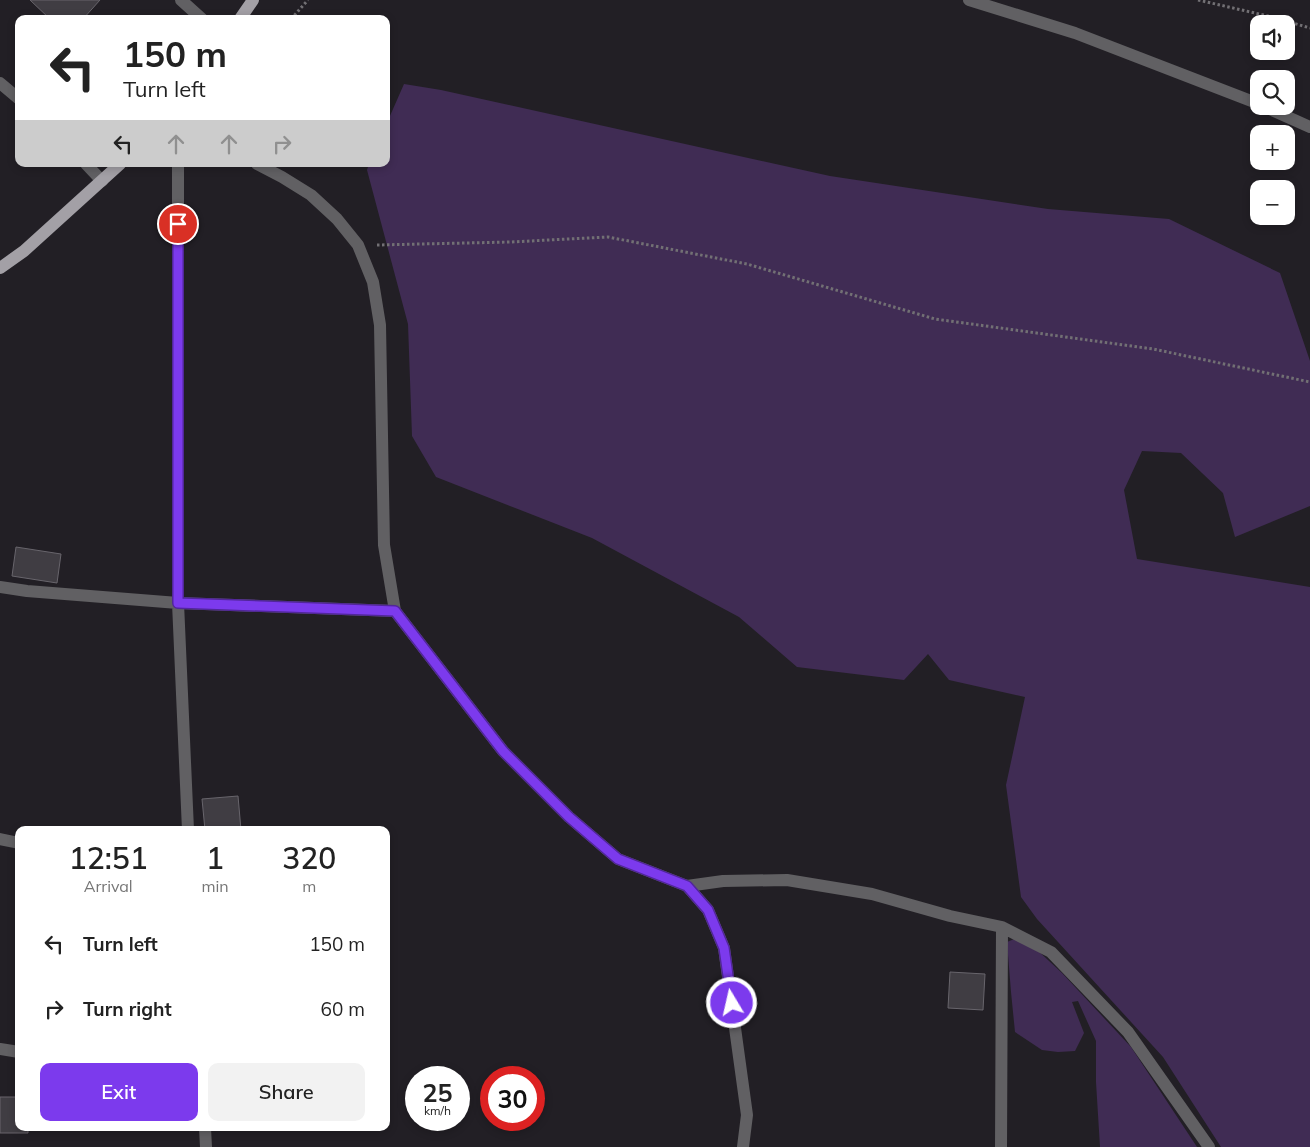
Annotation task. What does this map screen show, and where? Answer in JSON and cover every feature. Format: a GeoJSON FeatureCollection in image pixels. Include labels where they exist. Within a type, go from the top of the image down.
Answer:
{"type":"FeatureCollection","features":[{"type":"Feature","properties":{"kind":"main road"},"geometry":{"type":"LineString","coordinates":[[243,15],[253,0]]}},
{"type":"Feature","properties":{"kind":"main road"},"geometry":{"type":"LineString","coordinates":[[0,268],[24,251],[117,167]]}},
{"type":"Feature","properties":{"kind":"street"},"geometry":{"type":"LineString","coordinates":[[181,0],[198,15]]}},
{"type":"Feature","properties":{"kind":"street"},"geometry":{"type":"LineString","coordinates":[[969,0],[1075,33],[1250,101]]}},
{"type":"Feature","properties":{"kind":"street"},"geometry":{"type":"LineString","coordinates":[[0,83],[15,96]]}},
{"type":"Feature","properties":{"kind":"street"},"geometry":{"type":"LineString","coordinates":[[1283,115],[1310,127]]}},
{"type":"Feature","properties":{"kind":"street"},"geometry":{"type":"LineString","coordinates":[[89,167],[102,181]]}},
{"type":"Feature","properties":{"kind":"street"},"geometry":{"type":"LineString","coordinates":[[178,167],[178,603],[188,826]]}},
{"type":"Feature","properties":{"kind":"street"},"geometry":{"type":"LineString","coordinates":[[263,167],[311,196],[337,220],[358,245],[373,282],[380,325],[384,544],[395,611],[503,751],[569,817],[618,859],[687,886],[708,910],[724,948],[735,1022],[747,1116],[743,1147]]}},
{"type":"Feature","properties":{"kind":"street"},"geometry":{"type":"LineString","coordinates":[[0,587],[27,591],[178,603],[395,611]]}},
{"type":"Feature","properties":{"kind":"street"},"geometry":{"type":"LineString","coordinates":[[0,839],[15,841]]}},
{"type":"Feature","properties":{"kind":"street"},"geometry":{"type":"LineString","coordinates":[[687,886],[723,882],[786,880],[872,894],[950,916],[1002,927],[1050,952],[1128,1032],[1209,1147]]}},
{"type":"Feature","properties":{"kind":"street"},"geometry":{"type":"LineString","coordinates":[[1001,1147],[1002,927]]}},
{"type":"Feature","properties":{"kind":"street"},"geometry":{"type":"LineString","coordinates":[[0,1049],[15,1051]]}},
{"type":"Feature","properties":{"kind":"street"},"geometry":{"type":"LineString","coordinates":[[205,1131],[206,1147]]}},
{"type":"Feature","properties":{"kind":"path"},"geometry":{"type":"LineString","coordinates":[[295,15],[308,0]]}},
{"type":"Feature","properties":{"kind":"path"},"geometry":{"type":"LineString","coordinates":[[1198,0],[1310,28]]}},
{"type":"Feature","properties":{"kind":"path"},"geometry":{"type":"LineString","coordinates":[[358,245],[510,242],[608,237],[747,264],[935,319],[1153,349],[1310,382]]}},
{"type":"Feature","properties":{"kind":"shaded area"},"geometry":{"type":"Polygon","coordinates":[[[404,84],[441,90],[830,176],[1048,209],[1169,219],[1280,273],[1310,361],[1310,506],[1235,537],[1223,493],[1181,453],[1142,451],[1124,490],[1137,559],[1310,587],[1310,1147],[1221,1147],[1163,1057],[1037,919],[1021,897],[1006,785],[1025,697],[949,680],[928,654],[904,680],[797,667],[739,617],[592,538],[436,477],[412,436],[408,324],[367,170],[368,167],[390,167],[390,116],[404,84]]]}},
{"type":"Feature","properties":{"kind":"shaded area"},"geometry":{"type":"Polygon","coordinates":[[[1022,936],[1062,973],[1131,1047],[1197,1147],[1100,1147],[1096,1082],[1096,1041],[1078,1001],[1072,1002],[1084,1033],[1075,1051],[1058,1052],[1042,1050],[1015,1032],[1007,942],[1022,936]]]}},
{"type":"Feature","properties":{"kind":"building"},"geometry":{"type":"Polygon","coordinates":[[[30,0],[100,0],[87,15],[46,15],[30,0]]]}},
{"type":"Feature","properties":{"kind":"building"},"geometry":{"type":"Polygon","coordinates":[[[16,547],[61,554],[57,583],[12,576],[16,547]]]}},
{"type":"Feature","properties":{"kind":"building"},"geometry":{"type":"Polygon","coordinates":[[[238,796],[241,826],[205,826],[202,799],[238,796]]]}},
{"type":"Feature","properties":{"kind":"building"},"geometry":{"type":"Polygon","coordinates":[[[950,972],[985,974],[983,1010],[948,1008],[950,972]]]}},
{"type":"Feature","properties":{"kind":"building"},"geometry":{"type":"Polygon","coordinates":[[[0,1097],[15,1097],[15,1131],[28,1131],[28,1133],[0,1133],[0,1097]]]}},
{"type":"Feature","properties":{"kind":"route"},"geometry":{"type":"LineString","coordinates":[[178,224],[178,603],[395,611],[503,751],[569,817],[618,859],[687,886],[708,910],[724,948],[732,1003]]}}]}
